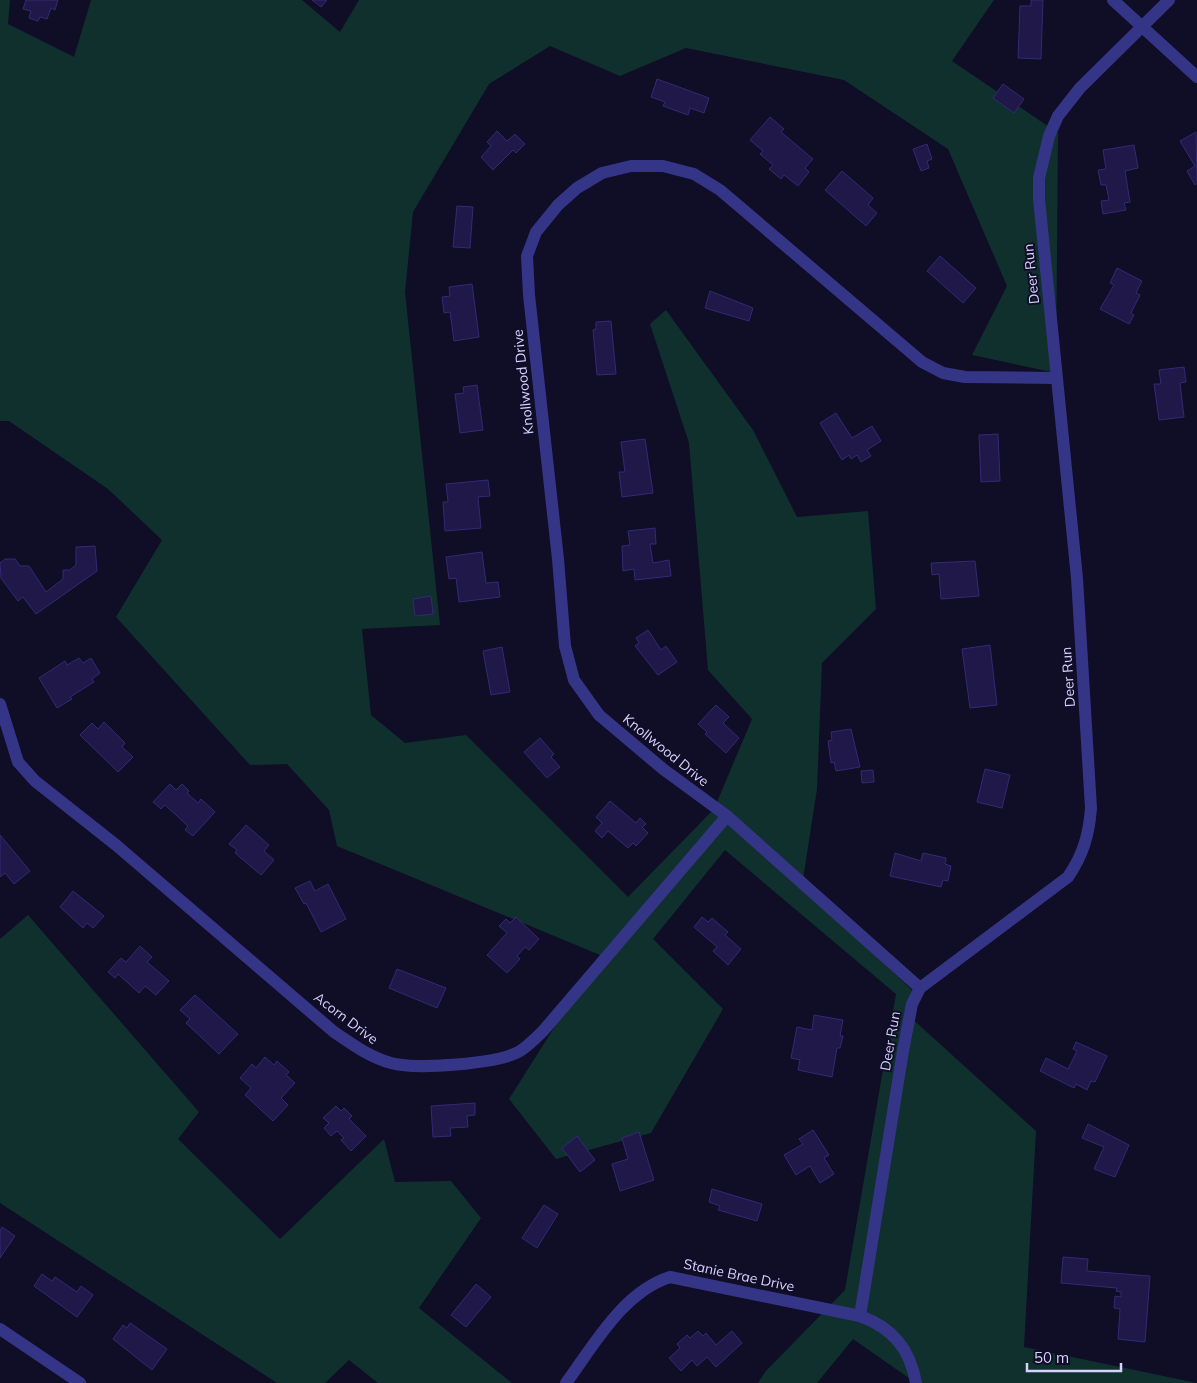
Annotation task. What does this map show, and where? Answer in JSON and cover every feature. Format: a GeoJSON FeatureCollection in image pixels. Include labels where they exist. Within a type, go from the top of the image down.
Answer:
{"type":"FeatureCollection","features":[{"type":"Feature","properties":{"kind":"street"},"geometry":{"type":"LineString","coordinates":[[1113,0],[1197,77]]}},
{"type":"Feature","properties":{"kind":"street","name":"Deer Run"},"geometry":{"type":"LineString","coordinates":[[860,1316],[912,1004],[920,988],[1068,877],[1081,858],[1089,832],[1090,805],[1077,578],[1039,200],[1039,178],[1049,136],[1058,116],[1080,88],[1169,0]]}},
{"type":"Feature","properties":{"kind":"street","name":"Knollwood Drive"},"geometry":{"type":"LineString","coordinates":[[920,988],[727,816],[663,769],[599,715],[584,697],[569,668],[529,295],[528,256],[536,232],[558,205],[577,188],[602,173],[631,166],[678,168],[694,174],[720,190],[922,362],[943,373],[965,377],[1056,378]]}},
{"type":"Feature","properties":{"kind":"street","name":"Acorn Drive"},"geometry":{"type":"LineString","coordinates":[[0,704],[18,762],[34,781],[116,845],[334,1032],[366,1054],[392,1064],[466,1064],[507,1057],[520,1051],[543,1031],[727,816]]}},
{"type":"Feature","properties":{"kind":"street","name":"Stanie Brae Drive"},"geometry":{"type":"LineString","coordinates":[[566,1383],[627,1304],[652,1282],[670,1277],[860,1316],[876,1322],[895,1338],[909,1355],[916,1383]]}},
{"type":"Feature","properties":{"kind":"street"},"geometry":{"type":"LineString","coordinates":[[0,1329],[80,1383]]}},
{"type":"Feature","properties":{"kind":"green space"},"geometry":{"type":"Polygon","coordinates":[[[0,0],[10,0],[8,24],[74,57],[91,0],[302,0],[340,32],[359,0],[994,0],[952,61],[1058,133],[1056,373],[972,355],[1007,286],[948,149],[844,80],[686,48],[620,76],[550,46],[489,84],[413,212],[405,292],[440,625],[362,629],[371,715],[405,743],[466,735],[628,897],[714,809],[752,719],[708,670],[689,443],[650,324],[666,310],[753,430],[797,517],[868,511],[876,609],[822,663],[817,789],[802,886],[912,990],[908,1015],[1036,1131],[1024,1347],[1197,1383],[916,1383],[853,1339],[817,1383],[758,1383],[765,1372],[845,1290],[896,994],[725,850],[653,939],[723,1009],[651,1133],[556,1159],[509,1099],[600,955],[337,846],[329,810],[287,764],[250,765],[116,617],[162,540],[108,489],[9,421],[0,421],[0,0]]]}},
{"type":"Feature","properties":{"kind":"green space"},"geometry":{"type":"Polygon","coordinates":[[[28,915],[199,1112],[178,1139],[280,1239],[384,1139],[395,1182],[451,1181],[481,1218],[419,1308],[512,1383],[378,1383],[349,1360],[325,1383],[277,1383],[0,1203],[0,939],[28,915]]]}},
{"type":"Feature","properties":{"kind":"building"},"geometry":{"type":"Polygon","coordinates":[[[26,0],[58,0],[55,10],[51,8],[47,19],[40,17],[38,21],[29,18],[31,11],[23,9],[26,0]]]}},
{"type":"Feature","properties":{"kind":"building"},"geometry":{"type":"Polygon","coordinates":[[[312,0],[327,0],[321,7],[312,0]]]}},
{"type":"Feature","properties":{"kind":"building"},"geometry":{"type":"Polygon","coordinates":[[[1031,0],[1043,0],[1041,59],[1018,58],[1020,6],[1031,6],[1031,0]]]}},
{"type":"Feature","properties":{"kind":"building"},"geometry":{"type":"Polygon","coordinates":[[[657,79],[709,98],[704,113],[690,108],[688,115],[663,106],[665,102],[651,97],[657,79]]]}},
{"type":"Feature","properties":{"kind":"building"},"geometry":{"type":"Polygon","coordinates":[[[1003,84],[1024,99],[1014,113],[993,98],[1003,84]]]}},
{"type":"Feature","properties":{"kind":"building"},"geometry":{"type":"Polygon","coordinates":[[[770,117],[784,129],[781,132],[813,159],[805,168],[809,172],[798,186],[784,175],[781,179],[769,169],[773,165],[760,154],[763,151],[750,140],[770,117]]]}},
{"type":"Feature","properties":{"kind":"building"},"geometry":{"type":"Polygon","coordinates":[[[497,131],[507,141],[515,134],[525,144],[516,153],[513,150],[493,170],[481,157],[491,146],[487,142],[497,131]]]}},
{"type":"Feature","properties":{"kind":"building"},"geometry":{"type":"Polygon","coordinates":[[[1196,132],[1197,183],[1195,185],[1187,171],[1195,166],[1180,141],[1196,132]]]}},
{"type":"Feature","properties":{"kind":"building"},"geometry":{"type":"Polygon","coordinates":[[[927,144],[932,159],[927,161],[929,168],[921,171],[913,149],[927,144]]]}},
{"type":"Feature","properties":{"kind":"building"},"geometry":{"type":"Polygon","coordinates":[[[1134,145],[1138,168],[1125,171],[1130,202],[1124,203],[1126,210],[1103,214],[1101,201],[1109,200],[1106,185],[1101,185],[1098,170],[1106,169],[1103,150],[1134,145]]]}},
{"type":"Feature","properties":{"kind":"building"},"geometry":{"type":"Polygon","coordinates":[[[842,171],[873,198],[868,205],[877,213],[866,226],[825,190],[842,171]]]}},
{"type":"Feature","properties":{"kind":"building"},"geometry":{"type":"Polygon","coordinates":[[[457,206],[473,207],[470,248],[453,247],[457,206]]]}},
{"type":"Feature","properties":{"kind":"building"},"geometry":{"type":"Polygon","coordinates":[[[940,256],[976,288],[963,303],[927,271],[940,256]]]}},
{"type":"Feature","properties":{"kind":"building"},"geometry":{"type":"Polygon","coordinates":[[[1117,268],[1142,281],[1136,293],[1140,295],[1131,313],[1134,315],[1129,324],[1100,309],[1114,285],[1110,283],[1117,268]]]}},
{"type":"Feature","properties":{"kind":"building"},"geometry":{"type":"Polygon","coordinates":[[[472,284],[479,337],[454,341],[450,312],[444,313],[442,297],[450,296],[449,287],[472,284]]]}},
{"type":"Feature","properties":{"kind":"building"},"geometry":{"type":"Polygon","coordinates":[[[710,291],[753,308],[749,321],[705,308],[710,291]]]}},
{"type":"Feature","properties":{"kind":"building"},"geometry":{"type":"Polygon","coordinates":[[[611,321],[616,374],[597,375],[593,330],[596,329],[596,322],[611,321]]]}},
{"type":"Feature","properties":{"kind":"building"},"geometry":{"type":"Polygon","coordinates":[[[1184,367],[1186,382],[1180,383],[1184,417],[1159,420],[1154,384],[1161,384],[1159,370],[1184,367]]]}},
{"type":"Feature","properties":{"kind":"building"},"geometry":{"type":"Polygon","coordinates":[[[477,385],[483,430],[460,433],[455,394],[464,393],[463,387],[477,385]]]}},
{"type":"Feature","properties":{"kind":"building"},"geometry":{"type":"Polygon","coordinates":[[[836,413],[852,438],[872,426],[881,441],[867,450],[871,456],[861,462],[857,455],[851,459],[849,455],[842,460],[820,423],[836,413]]]}},
{"type":"Feature","properties":{"kind":"building"},"geometry":{"type":"Polygon","coordinates":[[[998,434],[1000,481],[981,482],[979,435],[998,434]]]}},
{"type":"Feature","properties":{"kind":"building"},"geometry":{"type":"Polygon","coordinates":[[[645,439],[653,493],[622,497],[619,472],[625,472],[621,442],[645,439]]]}},
{"type":"Feature","properties":{"kind":"building"},"geometry":{"type":"Polygon","coordinates":[[[488,480],[490,496],[478,497],[481,528],[445,531],[443,502],[448,502],[446,484],[488,480]]]}},
{"type":"Feature","properties":{"kind":"building"},"geometry":{"type":"Polygon","coordinates":[[[655,528],[656,544],[650,544],[653,563],[669,560],[671,576],[635,580],[634,569],[623,571],[622,546],[630,545],[628,531],[655,528]]]}},
{"type":"Feature","properties":{"kind":"building"},"geometry":{"type":"Polygon","coordinates":[[[95,546],[97,571],[36,614],[23,597],[18,601],[1,578],[0,563],[5,559],[15,559],[20,566],[29,566],[46,592],[63,579],[63,570],[70,570],[76,565],[76,547],[95,546]]]}},
{"type":"Feature","properties":{"kind":"building"},"geometry":{"type":"Polygon","coordinates":[[[482,552],[486,583],[498,582],[500,597],[459,602],[456,578],[449,579],[446,557],[482,552]]]}},
{"type":"Feature","properties":{"kind":"building"},"geometry":{"type":"Polygon","coordinates":[[[975,561],[979,596],[941,599],[939,574],[932,575],[931,563],[975,561]]]}},
{"type":"Feature","properties":{"kind":"building"},"geometry":{"type":"Polygon","coordinates":[[[431,596],[433,614],[415,616],[413,599],[431,596]]]}},
{"type":"Feature","properties":{"kind":"building"},"geometry":{"type":"Polygon","coordinates":[[[648,630],[661,650],[666,646],[677,662],[658,675],[635,646],[639,643],[636,638],[648,630]]]}},
{"type":"Feature","properties":{"kind":"building"},"geometry":{"type":"Polygon","coordinates":[[[990,645],[997,705],[970,708],[962,649],[990,645]]]}},
{"type":"Feature","properties":{"kind":"building"},"geometry":{"type":"Polygon","coordinates":[[[502,647],[510,692],[491,695],[483,651],[502,647]]]}},
{"type":"Feature","properties":{"kind":"building"},"geometry":{"type":"Polygon","coordinates":[[[79,658],[83,663],[91,658],[100,673],[92,679],[94,682],[70,697],[72,699],[57,708],[39,678],[65,661],[67,665],[79,658]]]}},
{"type":"Feature","properties":{"kind":"building"},"geometry":{"type":"Polygon","coordinates":[[[716,705],[729,717],[723,723],[739,738],[726,753],[705,734],[707,732],[698,724],[716,705]]]}},
{"type":"Feature","properties":{"kind":"building"},"geometry":{"type":"Polygon","coordinates":[[[104,722],[125,743],[122,747],[133,757],[118,772],[80,735],[92,723],[98,729],[104,722]]]}},
{"type":"Feature","properties":{"kind":"building"},"geometry":{"type":"Polygon","coordinates":[[[851,729],[860,767],[836,771],[834,762],[831,763],[828,741],[832,740],[831,732],[851,729]]]}},
{"type":"Feature","properties":{"kind":"building"},"geometry":{"type":"Polygon","coordinates":[[[540,738],[554,754],[551,757],[560,767],[547,778],[524,752],[540,738]]]}},
{"type":"Feature","properties":{"kind":"building"},"geometry":{"type":"Polygon","coordinates":[[[985,769],[1010,775],[1002,808],[977,802],[985,769]]]}},
{"type":"Feature","properties":{"kind":"building"},"geometry":{"type":"Polygon","coordinates":[[[873,770],[874,782],[862,783],[861,771],[873,770]]]}},
{"type":"Feature","properties":{"kind":"building"},"geometry":{"type":"Polygon","coordinates":[[[170,784],[176,790],[182,784],[189,791],[187,793],[198,803],[201,799],[215,812],[193,836],[185,830],[188,826],[165,805],[161,809],[153,802],[170,784]]]}},
{"type":"Feature","properties":{"kind":"building"},"geometry":{"type":"Polygon","coordinates":[[[610,801],[636,823],[640,818],[646,824],[642,827],[648,833],[636,846],[633,843],[628,848],[608,831],[602,838],[595,831],[602,823],[596,817],[610,801]]]}},
{"type":"Feature","properties":{"kind":"building"},"geometry":{"type":"Polygon","coordinates":[[[246,825],[269,845],[264,851],[274,860],[261,875],[235,853],[237,850],[229,844],[246,825]]]}},
{"type":"Feature","properties":{"kind":"building"},"geometry":{"type":"Polygon","coordinates":[[[0,835],[30,871],[14,884],[5,873],[0,877],[0,835]]]}},
{"type":"Feature","properties":{"kind":"building"},"geometry":{"type":"Polygon","coordinates":[[[895,853],[921,861],[923,853],[946,858],[945,864],[951,866],[948,881],[943,880],[941,887],[890,876],[895,853]]]}},
{"type":"Feature","properties":{"kind":"building"},"geometry":{"type":"Polygon","coordinates":[[[310,881],[315,891],[328,884],[346,919],[321,932],[306,903],[304,904],[295,888],[310,881]]]}},
{"type":"Feature","properties":{"kind":"building"},"geometry":{"type":"Polygon","coordinates":[[[73,891],[104,916],[93,928],[87,923],[83,928],[60,907],[73,891]]]}},
{"type":"Feature","properties":{"kind":"building"},"geometry":{"type":"Polygon","coordinates":[[[516,917],[539,939],[529,950],[525,947],[517,956],[520,959],[507,973],[487,955],[507,933],[499,926],[506,919],[510,923],[516,917]]]}},
{"type":"Feature","properties":{"kind":"building"},"geometry":{"type":"Polygon","coordinates":[[[702,917],[708,922],[712,918],[728,932],[725,935],[741,949],[728,965],[713,951],[717,947],[694,927],[702,917]]]}},
{"type":"Feature","properties":{"kind":"building"},"geometry":{"type":"Polygon","coordinates":[[[140,946],[152,957],[147,962],[169,981],[156,995],[145,986],[139,993],[118,974],[115,978],[108,972],[121,958],[126,962],[140,946]]]}},
{"type":"Feature","properties":{"kind":"building"},"geometry":{"type":"Polygon","coordinates":[[[397,969],[446,988],[437,1008],[389,988],[397,969]]]}},
{"type":"Feature","properties":{"kind":"building"},"geometry":{"type":"Polygon","coordinates":[[[195,995],[238,1034],[219,1054],[186,1023],[190,1019],[180,1010],[195,995]]]}},
{"type":"Feature","properties":{"kind":"building"},"geometry":{"type":"Polygon","coordinates":[[[814,1015],[843,1020],[840,1036],[843,1036],[840,1048],[837,1048],[832,1077],[798,1070],[800,1060],[791,1058],[797,1027],[812,1030],[814,1015]]]}},
{"type":"Feature","properties":{"kind":"building"},"geometry":{"type":"Polygon","coordinates":[[[1076,1042],[1107,1056],[1095,1082],[1091,1081],[1087,1090],[1076,1084],[1074,1088],[1040,1071],[1046,1058],[1068,1069],[1077,1051],[1073,1049],[1076,1042]]]}},
{"type":"Feature","properties":{"kind":"building"},"geometry":{"type":"Polygon","coordinates":[[[265,1057],[274,1065],[277,1061],[289,1072],[286,1075],[295,1083],[281,1098],[288,1105],[273,1121],[245,1095],[251,1088],[240,1078],[252,1064],[256,1068],[265,1057]]]}},
{"type":"Feature","properties":{"kind":"building"},"geometry":{"type":"Polygon","coordinates":[[[475,1103],[475,1115],[467,1116],[468,1127],[450,1128],[451,1136],[433,1137],[431,1106],[475,1103]]]}},
{"type":"Feature","properties":{"kind":"building"},"geometry":{"type":"Polygon","coordinates":[[[336,1106],[341,1111],[344,1108],[352,1116],[349,1119],[366,1136],[351,1151],[341,1140],[344,1138],[337,1131],[331,1136],[324,1128],[329,1123],[323,1118],[336,1106]]]}},
{"type":"Feature","properties":{"kind":"building"},"geometry":{"type":"Polygon","coordinates":[[[1088,1124],[1129,1145],[1115,1177],[1094,1169],[1104,1147],[1082,1138],[1088,1124]]]}},
{"type":"Feature","properties":{"kind":"building"},"geometry":{"type":"Polygon","coordinates":[[[813,1130],[829,1155],[824,1158],[834,1174],[820,1183],[810,1166],[796,1175],[784,1155],[803,1144],[799,1139],[813,1130]]]}},
{"type":"Feature","properties":{"kind":"building"},"geometry":{"type":"Polygon","coordinates":[[[639,1132],[654,1180],[620,1191],[612,1164],[628,1159],[622,1138],[639,1132]]]}},
{"type":"Feature","properties":{"kind":"building"},"geometry":{"type":"Polygon","coordinates":[[[577,1136],[595,1160],[580,1172],[562,1148],[577,1136]]]}},
{"type":"Feature","properties":{"kind":"building"},"geometry":{"type":"Polygon","coordinates":[[[712,1189],[762,1204],[757,1221],[718,1210],[720,1206],[709,1202],[712,1189]]]}},
{"type":"Feature","properties":{"kind":"building"},"geometry":{"type":"Polygon","coordinates":[[[544,1205],[558,1214],[537,1248],[522,1238],[544,1205]]]}},
{"type":"Feature","properties":{"kind":"building"},"geometry":{"type":"Polygon","coordinates":[[[2,1227],[15,1236],[0,1258],[0,1231],[2,1227]]]}},
{"type":"Feature","properties":{"kind":"building"},"geometry":{"type":"Polygon","coordinates":[[[1063,1257],[1088,1259],[1087,1271],[1150,1276],[1145,1342],[1118,1339],[1120,1309],[1114,1308],[1115,1296],[1121,1297],[1121,1292],[1116,1291],[1117,1288],[1061,1283],[1063,1257]]]}},
{"type":"Feature","properties":{"kind":"building"},"geometry":{"type":"Polygon","coordinates":[[[42,1274],[52,1281],[55,1277],[77,1292],[81,1286],[93,1295],[77,1317],[34,1286],[42,1274]]]}},
{"type":"Feature","properties":{"kind":"building"},"geometry":{"type":"Polygon","coordinates":[[[476,1284],[491,1297],[466,1327],[451,1315],[476,1284]]]}},
{"type":"Feature","properties":{"kind":"building"},"geometry":{"type":"Polygon","coordinates":[[[130,1323],[167,1349],[152,1370],[113,1339],[123,1325],[127,1328],[130,1323]]]}},
{"type":"Feature","properties":{"kind":"building"},"geometry":{"type":"Polygon","coordinates":[[[698,1331],[703,1336],[706,1333],[716,1345],[732,1331],[742,1343],[716,1367],[707,1357],[697,1366],[692,1360],[681,1371],[669,1358],[680,1348],[677,1344],[687,1335],[690,1338],[698,1331]]]}}]}
